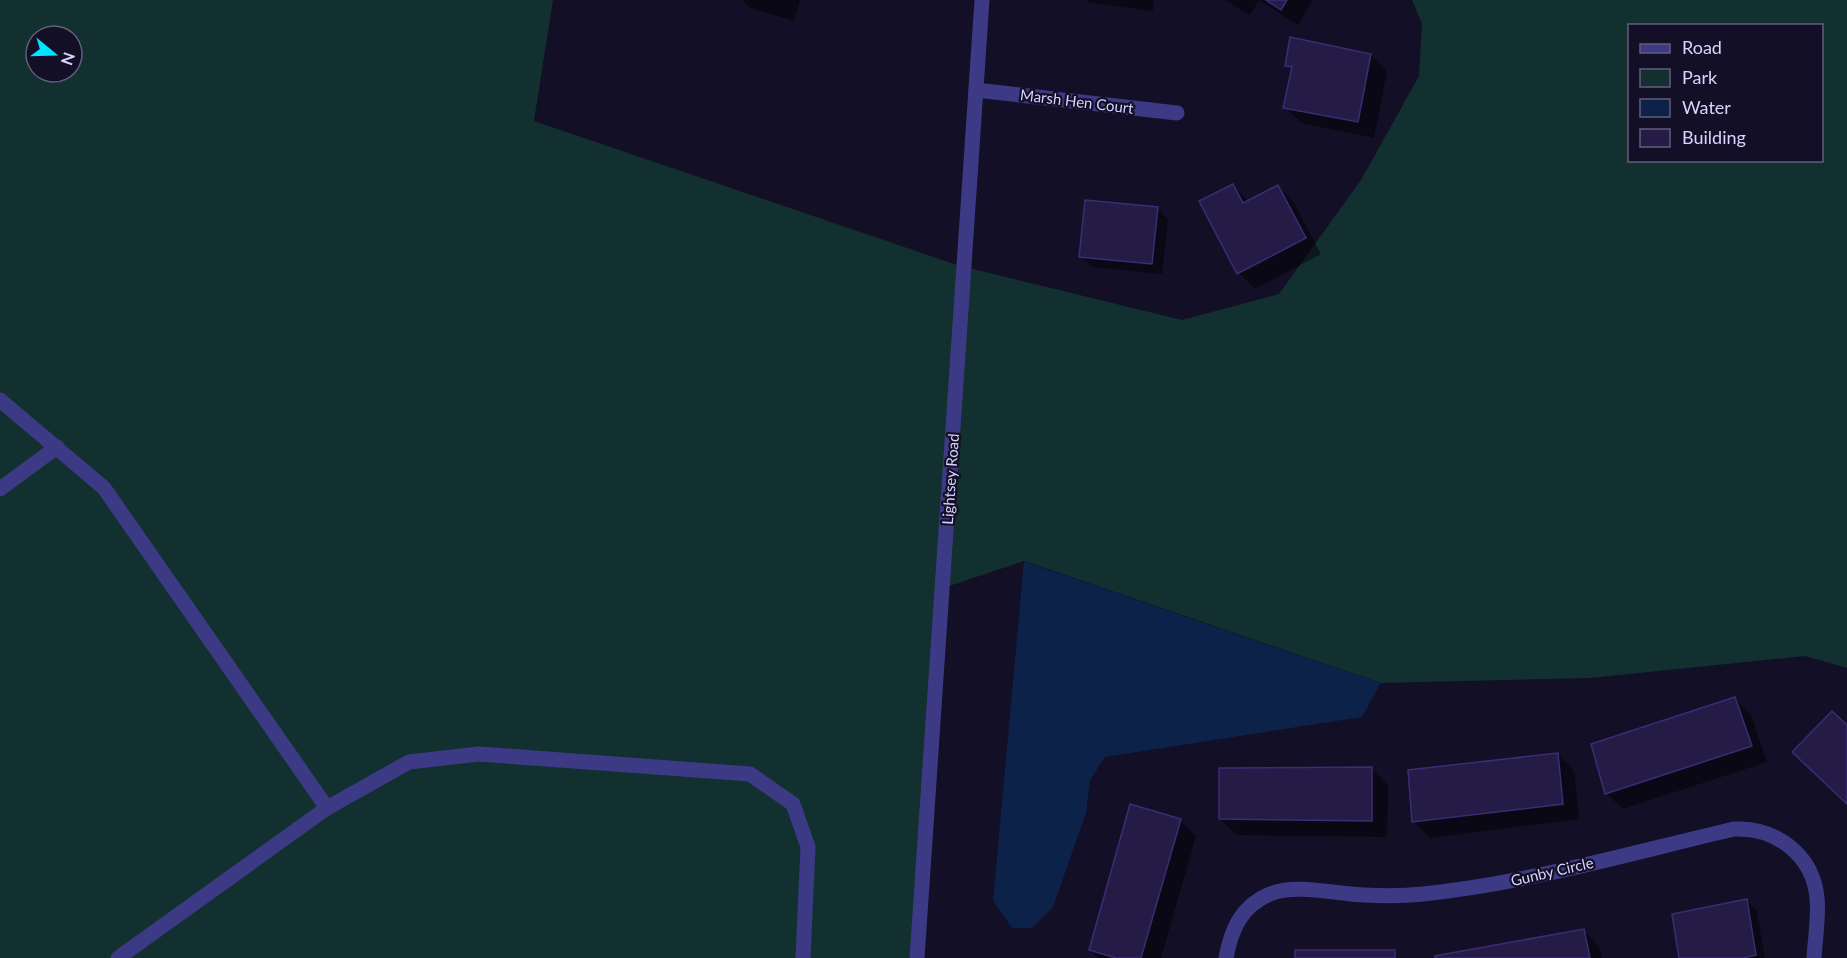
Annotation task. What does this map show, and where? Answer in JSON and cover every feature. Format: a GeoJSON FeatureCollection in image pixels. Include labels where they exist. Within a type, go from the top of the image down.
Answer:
{"type":"FeatureCollection","features":[{"type":"Feature","properties":{"kind":"street","name":"Lightsey Road"},"geometry":{"type":"LineString","coordinates":[[917,958],[981,0]]}},
{"type":"Feature","properties":{"kind":"street","name":"Marsh Hen Court"},"geometry":{"type":"LineString","coordinates":[[976,90],[1177,113]]}},
{"type":"Feature","properties":{"kind":"street"},"geometry":{"type":"LineString","coordinates":[[0,400],[104,488],[327,808]]}},
{"type":"Feature","properties":{"kind":"street"},"geometry":{"type":"LineString","coordinates":[[0,489],[57,447]]}},
{"type":"Feature","properties":{"kind":"street"},"geometry":{"type":"LineString","coordinates":[[118,958],[327,808],[409,762],[479,754],[750,774],[793,804],[808,847],[803,958]]}},
{"type":"Feature","properties":{"kind":"street","name":"Gunby Circle"},"geometry":{"type":"LineString","coordinates":[[1226,958],[1230,937],[1239,918],[1253,903],[1270,893],[1291,889],[1366,895],[1420,894],[1493,885],[1734,829],[1770,834],[1791,847],[1807,866],[1818,901],[1814,958]]}},
{"type":"Feature","properties":{"kind":"green space"},"geometry":{"type":"Polygon","coordinates":[[[0,0],[553,0],[534,121],[957,265],[1182,320],[1279,294],[1361,180],[1419,76],[1422,24],[1412,0],[1847,0],[1847,668],[1805,656],[1590,678],[1381,683],[1024,561],[937,590],[914,958],[0,958],[0,0]]]}},
{"type":"Feature","properties":{"kind":"water"},"geometry":{"type":"Polygon","coordinates":[[[1024,561],[1381,683],[1362,717],[1105,757],[1090,780],[1086,813],[1053,907],[1032,928],[1012,928],[993,901],[1024,561]]]}},
{"type":"Feature","properties":{"kind":"building"},"geometry":{"type":"Polygon","coordinates":[[[1266,0],[1287,0],[1281,10],[1266,0]]]}},
{"type":"Feature","properties":{"kind":"building"},"geometry":{"type":"Polygon","coordinates":[[[1290,37],[1371,54],[1358,122],[1283,108],[1292,67],[1285,66],[1290,37]]]}},
{"type":"Feature","properties":{"kind":"building"},"geometry":{"type":"Polygon","coordinates":[[[1233,184],[1243,203],[1278,185],[1306,238],[1237,274],[1199,201],[1233,184]]]}},
{"type":"Feature","properties":{"kind":"building"},"geometry":{"type":"Polygon","coordinates":[[[1085,200],[1158,207],[1152,264],[1079,257],[1085,200]]]}},
{"type":"Feature","properties":{"kind":"building"},"geometry":{"type":"Polygon","coordinates":[[[1735,697],[1752,746],[1605,794],[1591,744],[1735,697]]]}},
{"type":"Feature","properties":{"kind":"building"},"geometry":{"type":"Polygon","coordinates":[[[1832,711],[1847,725],[1847,804],[1792,752],[1832,711]]]}},
{"type":"Feature","properties":{"kind":"building"},"geometry":{"type":"Polygon","coordinates":[[[1558,753],[1563,804],[1412,822],[1408,770],[1558,753]]]}},
{"type":"Feature","properties":{"kind":"building"},"geometry":{"type":"Polygon","coordinates":[[[1372,767],[1372,821],[1219,819],[1219,768],[1372,767]]]}},
{"type":"Feature","properties":{"kind":"building"},"geometry":{"type":"Polygon","coordinates":[[[1130,804],[1181,819],[1141,958],[1116,958],[1089,950],[1130,804]]]}},
{"type":"Feature","properties":{"kind":"building"},"geometry":{"type":"Polygon","coordinates":[[[1747,899],[1756,955],[1743,958],[1679,958],[1672,914],[1747,899]]]}},
{"type":"Feature","properties":{"kind":"building"},"geometry":{"type":"Polygon","coordinates":[[[1584,929],[1590,958],[1435,958],[1435,956],[1584,929]]]}},
{"type":"Feature","properties":{"kind":"building"},"geometry":{"type":"Polygon","coordinates":[[[1295,950],[1395,950],[1395,958],[1295,958],[1295,950]]]}}]}
